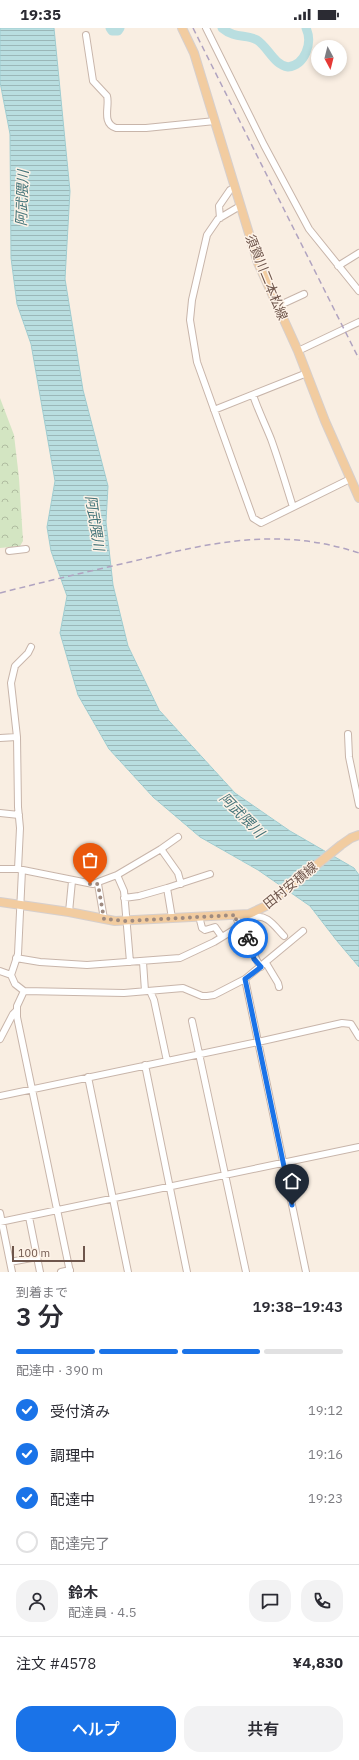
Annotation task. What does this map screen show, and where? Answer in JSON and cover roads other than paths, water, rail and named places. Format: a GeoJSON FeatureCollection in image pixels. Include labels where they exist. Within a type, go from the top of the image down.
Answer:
{"type":"FeatureCollection","features":[{"type":"Feature","properties":{"kind":"main road","name":"須賀川二本松線"},"geometry":{"type":"LineString","coordinates":[[182,28],[194,53],[258,263],[298,351],[359,498]]}},
{"type":"Feature","properties":{"kind":"main road","name":"田村安積線"},"geometry":{"type":"LineString","coordinates":[[0,902],[21,904],[104,919],[126,921],[236,915],[255,912],[278,896],[334,850],[351,838],[359,835]]}},
{"type":"Feature","properties":{"kind":"street"},"geometry":{"type":"LineString","coordinates":[[206,28],[264,145],[310,229],[359,292]]}},
{"type":"Feature","properties":{"kind":"street"},"geometry":{"type":"LineString","coordinates":[[86,35],[92,82],[107,96],[108,121],[112,126],[116,128],[146,128],[214,121]]}},
{"type":"Feature","properties":{"kind":"street"},"geometry":{"type":"LineString","coordinates":[[220,218],[219,206],[230,190],[235,188]]}},
{"type":"Feature","properties":{"kind":"street"},"geometry":{"type":"LineString","coordinates":[[240,206],[220,218],[210,229],[204,242],[190,314],[191,332],[197,362],[254,520],[261,523],[350,479]]}},
{"type":"Feature","properties":{"kind":"street"},"geometry":{"type":"LineString","coordinates":[[338,266],[359,253]]}},
{"type":"Feature","properties":{"kind":"street"},"geometry":{"type":"LineString","coordinates":[[278,306],[304,294]]}},
{"type":"Feature","properties":{"kind":"street"},"geometry":{"type":"LineString","coordinates":[[298,351],[359,322]]}},
{"type":"Feature","properties":{"kind":"street"},"geometry":{"type":"LineString","coordinates":[[214,410],[307,373]]}},
{"type":"Feature","properties":{"kind":"street"},"geometry":{"type":"LineString","coordinates":[[253,395],[271,440],[285,485],[290,494],[293,507]]}},
{"type":"Feature","properties":{"kind":"street"},"geometry":{"type":"LineString","coordinates":[[9,551],[26,549]]}},
{"type":"Feature","properties":{"kind":"street"},"geometry":{"type":"LineString","coordinates":[[31,647],[28,653],[15,666],[12,679],[17,738],[21,904],[16,958],[10,975],[12,981],[24,991],[117,994],[183,988],[202,996],[211,996],[245,979],[303,931]]}},
{"type":"Feature","properties":{"kind":"street"},"geometry":{"type":"LineString","coordinates":[[348,734],[349,757],[359,805]]}},
{"type":"Feature","properties":{"kind":"street"},"geometry":{"type":"LineString","coordinates":[[0,738],[17,738]]}},
{"type":"Feature","properties":{"kind":"street"},"geometry":{"type":"LineString","coordinates":[[0,813],[19,815]]}},
{"type":"Feature","properties":{"kind":"street"},"geometry":{"type":"LineString","coordinates":[[0,869],[20,870],[72,881],[98,884],[117,875],[178,837]]}},
{"type":"Feature","properties":{"kind":"street"},"geometry":{"type":"LineString","coordinates":[[161,849],[178,873],[181,884]]}},
{"type":"Feature","properties":{"kind":"street"},"geometry":{"type":"LineString","coordinates":[[124,898],[144,895],[210,874]]}},
{"type":"Feature","properties":{"kind":"street"},"geometry":{"type":"LineString","coordinates":[[117,875],[124,891],[130,962]]}},
{"type":"Feature","properties":{"kind":"street"},"geometry":{"type":"LineString","coordinates":[[69,912],[72,881]]}},
{"type":"Feature","properties":{"kind":"street"},"geometry":{"type":"LineString","coordinates":[[98,884],[104,919]]}},
{"type":"Feature","properties":{"kind":"street"},"geometry":{"type":"LineString","coordinates":[[167,888],[172,918]]}},
{"type":"Feature","properties":{"kind":"street"},"geometry":{"type":"LineString","coordinates":[[236,915],[236,920],[247,935],[254,959],[263,965],[278,983],[278,987]]}},
{"type":"Feature","properties":{"kind":"street"},"geometry":{"type":"LineString","coordinates":[[199,916],[202,928],[205,930],[215,927],[222,938]]}},
{"type":"Feature","properties":{"kind":"street"},"geometry":{"type":"LineString","coordinates":[[16,958],[40,962],[81,965],[169,960],[188,956],[222,938],[256,917],[263,917],[284,936]]}},
{"type":"Feature","properties":{"kind":"street"},"geometry":{"type":"LineString","coordinates":[[143,962],[148,991],[154,1000],[167,1061]]}},
{"type":"Feature","properties":{"kind":"street"},"geometry":{"type":"LineString","coordinates":[[0,971],[10,975]]}},
{"type":"Feature","properties":{"kind":"street"},"geometry":{"type":"LineString","coordinates":[[245,979],[306,1272]]}},
{"type":"Feature","properties":{"kind":"street"},"geometry":{"type":"LineString","coordinates":[[24,991],[16,1011],[70,1271],[60,1272]]}},
{"type":"Feature","properties":{"kind":"street"},"geometry":{"type":"LineString","coordinates":[[0,1039],[16,1011]]}},
{"type":"Feature","properties":{"kind":"street"},"geometry":{"type":"LineString","coordinates":[[192,1021],[201,1053],[246,1272]]}},
{"type":"Feature","properties":{"kind":"street"},"geometry":{"type":"LineString","coordinates":[[0,1096],[349,1023],[359,1037]]}},
{"type":"Feature","properties":{"kind":"street"},"geometry":{"type":"LineString","coordinates":[[145,1065],[187,1272]]}},
{"type":"Feature","properties":{"kind":"street"},"geometry":{"type":"LineString","coordinates":[[88,1077],[128,1272]]}},
{"type":"Feature","properties":{"kind":"street"},"geometry":{"type":"LineString","coordinates":[[1,1222],[359,1147]]}},
{"type":"Feature","properties":{"kind":"street"},"geometry":{"type":"LineString","coordinates":[[0,1214],[12,1272]]}},
{"type":"Feature","properties":{"kind":"street"},"geometry":{"type":"LineString","coordinates":[[30,1217],[40,1272]]}},
{"type":"Feature","properties":{"kind":"street"},"geometry":{"type":"LineString","coordinates":[[10,1262],[37,1257]]}},
{"type":"Feature","properties":{"kind":"water","name":"阿武隈川"},"geometry":{"type":"Polygon","coordinates":[[[0,28],[54,28],[70,191],[65,279],[83,390],[108,486],[106,522],[113,585],[128,646],[159,710],[235,793],[290,831],[354,868],[359,875],[359,967],[310,906],[258,870],[200,837],[153,797],[109,749],[78,695],[60,633],[67,596],[51,551],[47,527],[55,481],[31,344],[17,304],[11,258],[10,134],[0,82],[0,28]]]}},
{"type":"Feature","properties":{"kind":"waterway"},"geometry":{"type":"LineString","coordinates":[[110,28],[112,31],[118,31],[120,28]]}},
{"type":"Feature","properties":{"kind":"waterway"},"geometry":{"type":"LineString","coordinates":[[222,28],[231,34],[257,40],[279,63],[288,67],[299,62],[306,52],[309,40],[306,28]]}},
{"type":"Feature","properties":{"kind":"railway"},"geometry":{"type":"LineString","coordinates":[[193,28],[359,359]]}},
{"type":"Feature","properties":{"kind":"railway"},"geometry":{"type":"LineString","coordinates":[[0,593],[188,549],[244,540],[300,540],[329,545],[359,553]]}}]}
